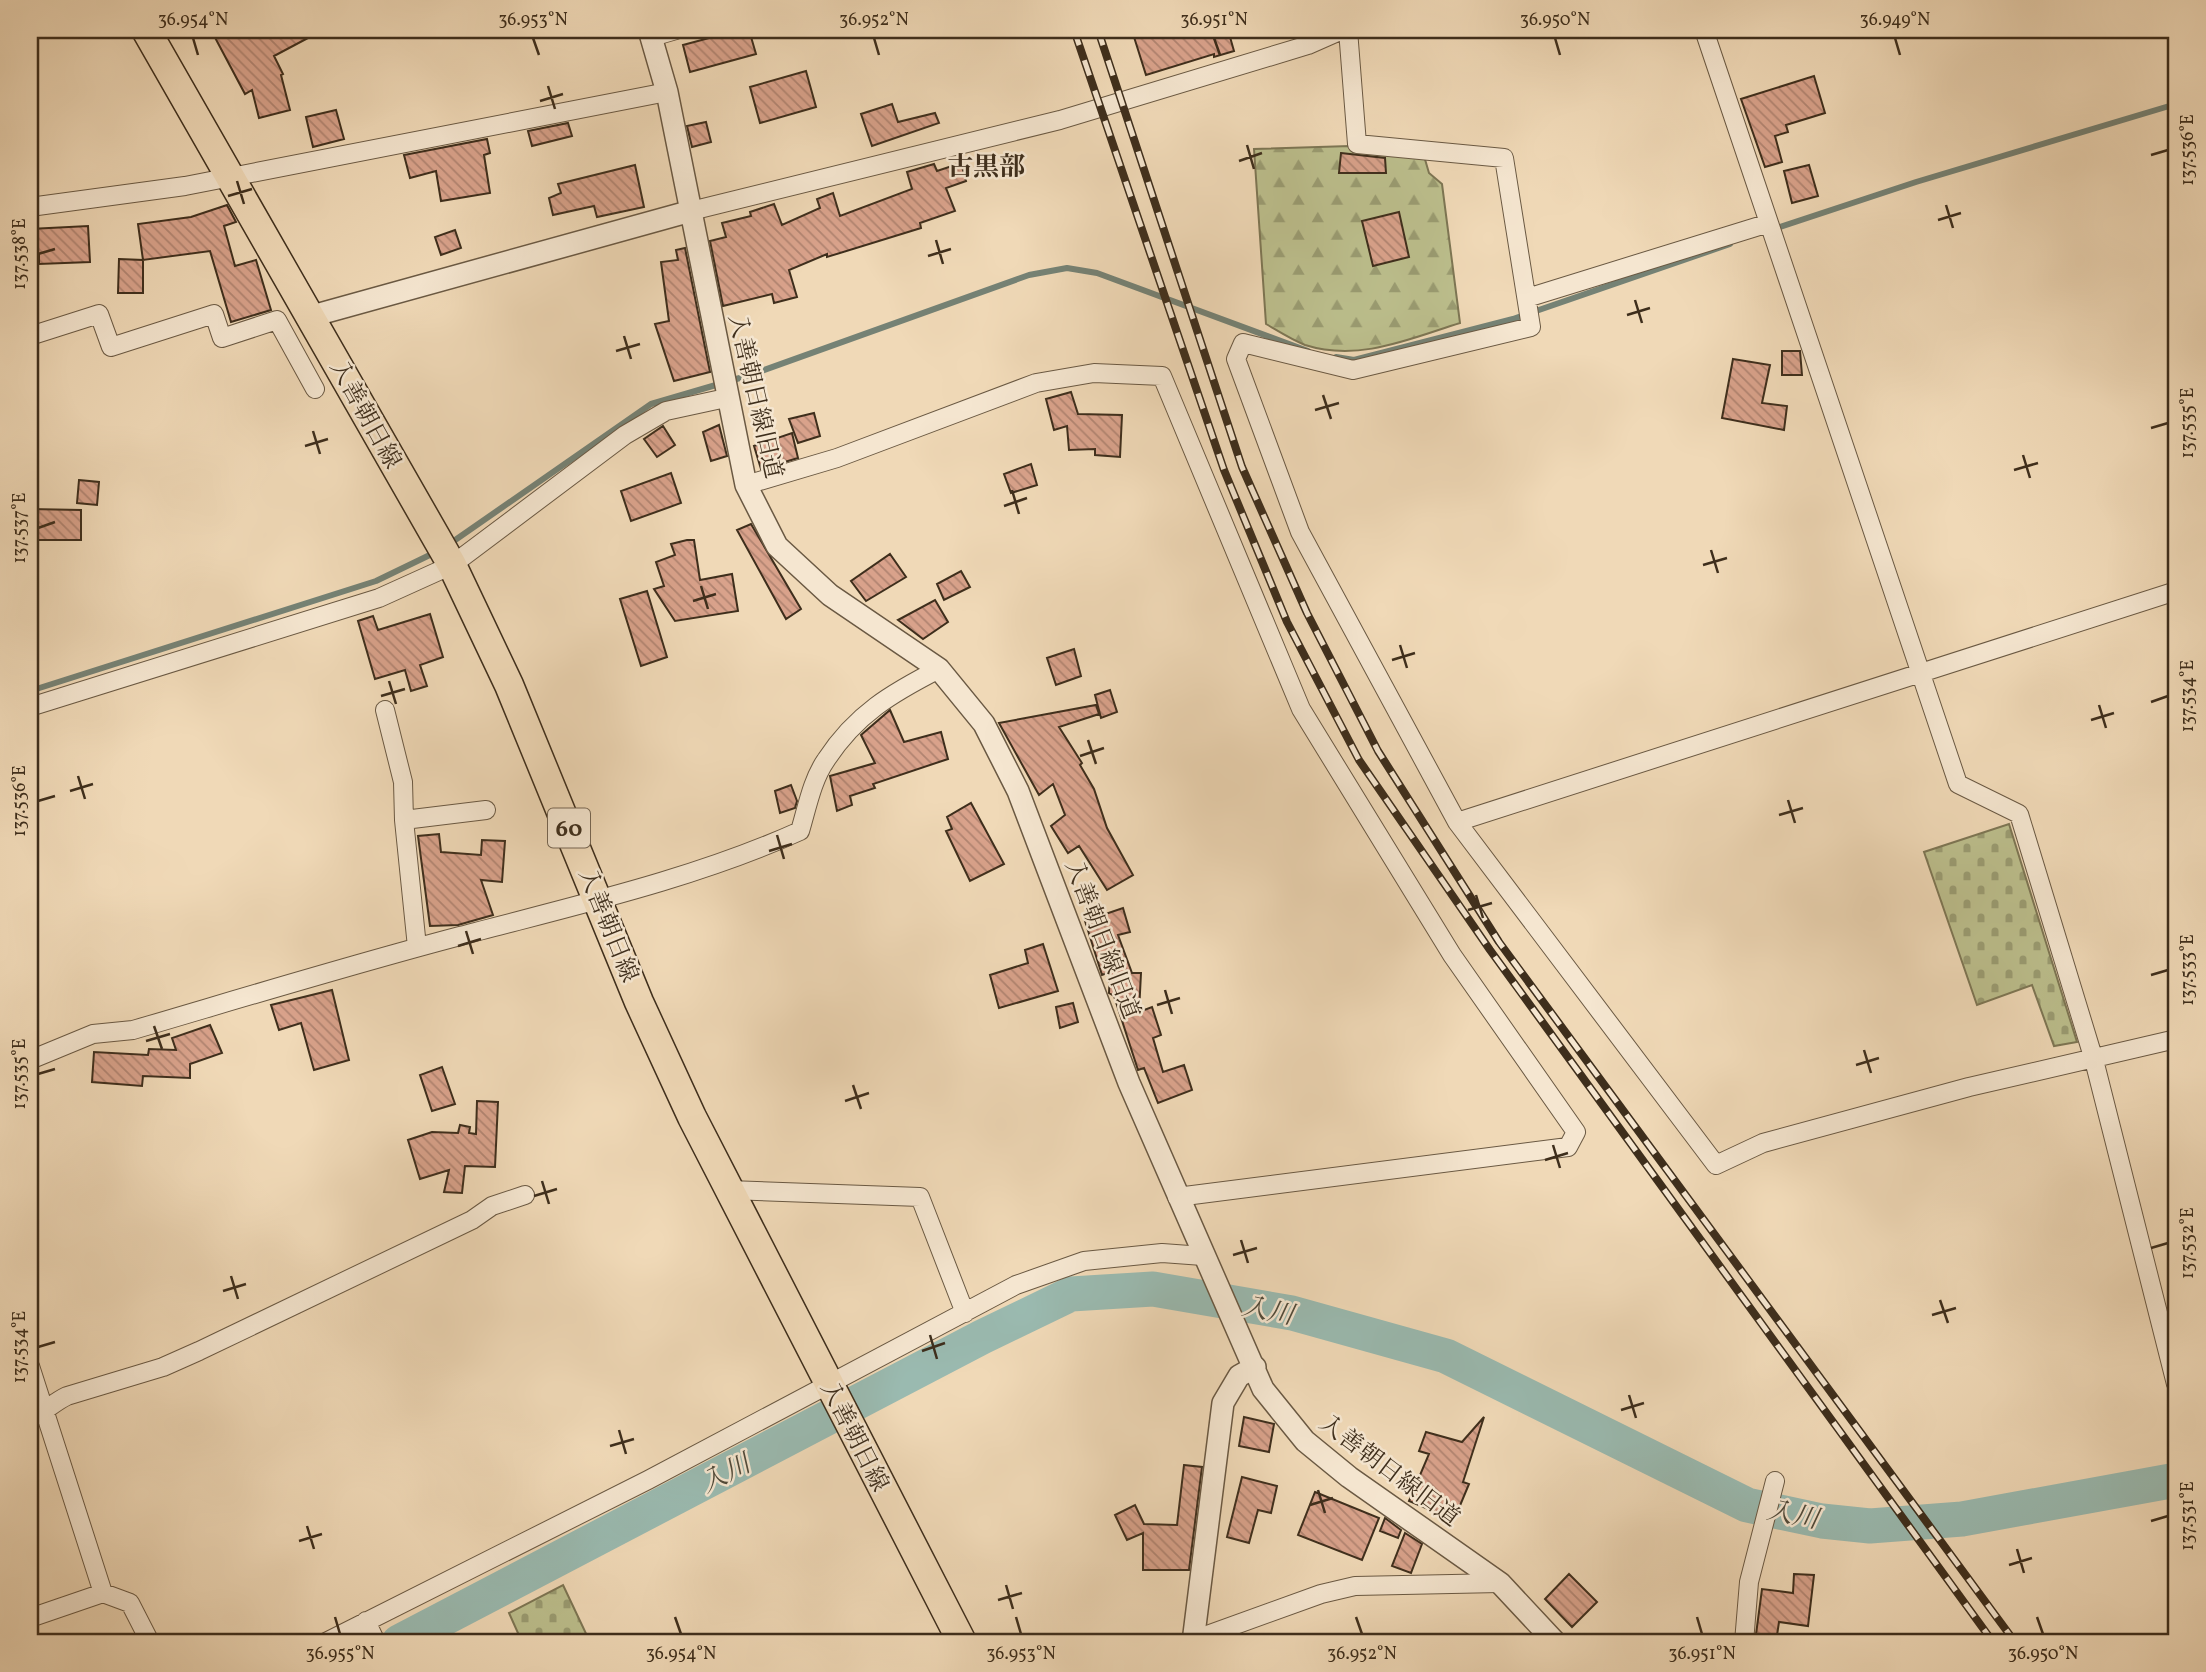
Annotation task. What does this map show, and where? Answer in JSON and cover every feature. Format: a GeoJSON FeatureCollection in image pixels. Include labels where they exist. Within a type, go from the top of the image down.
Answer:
{"type":"FeatureCollection","features":[{"type":"Feature","properties":{"kind":"main road","name":"入善朝日線"},"geometry":{"type":"LineString","coordinates":[[146,30],[452,565],[509,685],[639,1002],[728,1190],[962,1642]]}},
{"type":"Feature","properties":{"kind":"street"},"geometry":{"type":"LineString","coordinates":[[650,34],[676,30]]}},
{"type":"Feature","properties":{"kind":"street"},"geometry":{"type":"LineString","coordinates":[[312,317],[691,211],[1060,120],[1308,45],[1342,30]]}},
{"type":"Feature","properties":{"kind":"street"},"geometry":{"type":"LineString","coordinates":[[1348,30],[1357,144],[1504,158],[1531,327],[1353,370],[1243,343],[1236,359],[1300,532],[1457,822],[1716,1165],[1763,1143],[1969,1087],[2176,1039]]}},
{"type":"Feature","properties":{"kind":"street"},"geometry":{"type":"LineString","coordinates":[[1704,30],[1918,672],[1958,784],[2019,814],[2094,1059],[2176,1384]]}},
{"type":"Feature","properties":{"kind":"street","name":"入善朝日線旧道"},"geometry":{"type":"LineString","coordinates":[[650,34],[667,92],[726,398],[746,485],[777,546],[830,595],[939,669],[984,724],[1018,791],[1129,1083],[1263,1389],[1305,1441],[1349,1476],[1500,1583],[1555,1642]]}},
{"type":"Feature","properties":{"kind":"street"},"geometry":{"type":"LineString","coordinates":[[30,207],[232,177],[667,92]]}},
{"type":"Feature","properties":{"kind":"street"},"geometry":{"type":"LineString","coordinates":[[1527,298],[1769,223]]}},
{"type":"Feature","properties":{"kind":"street"},"geometry":{"type":"LineString","coordinates":[[30,336],[99,314],[111,347],[214,314],[222,338],[277,320],[315,388]]}},
{"type":"Feature","properties":{"kind":"street"},"geometry":{"type":"LineString","coordinates":[[746,485],[837,458],[1036,383],[1094,373],[1162,376],[1301,709],[1452,955],[1576,1132],[1568,1147],[1177,1197]]}},
{"type":"Feature","properties":{"kind":"street"},"geometry":{"type":"LineString","coordinates":[[30,707],[379,598],[452,565],[635,429],[666,411],[726,398]]}},
{"type":"Feature","properties":{"kind":"street"},"geometry":{"type":"LineString","coordinates":[[1457,822],[2176,590]]}},
{"type":"Feature","properties":{"kind":"street"},"geometry":{"type":"LineString","coordinates":[[30,1060],[93,1034],[133,1030],[417,947],[599,899],[769,845],[800,831],[825,760],[862,718],[887,695],[939,669]]}},
{"type":"Feature","properties":{"kind":"street"},"geometry":{"type":"LineString","coordinates":[[385,710],[403,782],[404,820],[417,947]]}},
{"type":"Feature","properties":{"kind":"street"},"geometry":{"type":"LineString","coordinates":[[404,820],[486,810]]}},
{"type":"Feature","properties":{"kind":"street"},"geometry":{"type":"LineString","coordinates":[[728,1190],[920,1197],[965,1313]]}},
{"type":"Feature","properties":{"kind":"street"},"geometry":{"type":"LineString","coordinates":[[37,1415],[67,1396],[163,1367],[199,1351],[472,1220],[492,1206],[525,1195]]}},
{"type":"Feature","properties":{"kind":"street"},"geometry":{"type":"LineString","coordinates":[[326,1642],[1016,1285],[1084,1261],[1162,1253],[1206,1264]]}},
{"type":"Feature","properties":{"kind":"street"},"geometry":{"type":"LineString","coordinates":[[30,1366],[37,1415],[103,1593]]}},
{"type":"Feature","properties":{"kind":"street"},"geometry":{"type":"LineString","coordinates":[[1255,1367],[1239,1376],[1223,1402],[1191,1641],[1321,1594],[1355,1586],[1500,1583]]}},
{"type":"Feature","properties":{"kind":"street"},"geometry":{"type":"LineString","coordinates":[[1744,1642],[1749,1582],[1775,1480]]}},
{"type":"Feature","properties":{"kind":"street"},"geometry":{"type":"LineString","coordinates":[[30,1618],[103,1593],[130,1603],[150,1642]]}},
{"type":"Feature","properties":{"kind":"street"},"geometry":{"type":"LineString","coordinates":[[366,1621],[376,1642]]}},
{"type":"Feature","properties":{"kind":"green space"},"geometry":{"type":"Polygon","coordinates":[[[1350,146],[1424,156],[1429,173],[1442,184],[1460,323],[1384,346],[1345,351],[1305,345],[1266,324],[1254,149],[1350,146]]]}},
{"type":"Feature","properties":{"kind":"green space"},"geometry":{"type":"Polygon","coordinates":[[[2009,824],[2077,1042],[2054,1046],[2032,985],[1977,1005],[1924,852],[2009,824]]]}},
{"type":"Feature","properties":{"kind":"green space"},"geometry":{"type":"Polygon","coordinates":[[[563,1585],[590,1642],[522,1642],[509,1613],[563,1585]]]}},
{"type":"Feature","properties":{"kind":"building"},"geometry":{"type":"Polygon","coordinates":[[[211,30],[323,30],[274,56],[283,74],[281,75],[290,110],[259,118],[252,90],[245,94],[211,30]]]}},
{"type":"Feature","properties":{"kind":"building"},"geometry":{"type":"Polygon","coordinates":[[[739,30],[749,30],[756,54],[690,72],[683,45],[739,30]]]}},
{"type":"Feature","properties":{"kind":"building"},"geometry":{"type":"Polygon","coordinates":[[[1157,30],[1180,30],[1182,37],[1206,30],[1228,30],[1234,51],[1214,57],[1214,54],[1146,75],[1134,37],[1157,30]]]}},
{"type":"Feature","properties":{"kind":"building"},"geometry":{"type":"Polygon","coordinates":[[[806,71],[816,107],[760,123],[750,87],[806,71]]]}},
{"type":"Feature","properties":{"kind":"building"},"geometry":{"type":"Polygon","coordinates":[[[1814,76],[1825,113],[1786,125],[1788,132],[1775,136],[1782,162],[1765,167],[1741,99],[1814,76]]]}},
{"type":"Feature","properties":{"kind":"building"},"geometry":{"type":"Polygon","coordinates":[[[892,104],[898,122],[935,113],[939,123],[872,146],[861,114],[892,104]]]}},
{"type":"Feature","properties":{"kind":"building"},"geometry":{"type":"Polygon","coordinates":[[[336,110],[344,139],[313,147],[306,117],[336,110]]]}},
{"type":"Feature","properties":{"kind":"building"},"geometry":{"type":"Polygon","coordinates":[[[706,122],[711,142],[692,147],[687,126],[706,122]]]}},
{"type":"Feature","properties":{"kind":"building"},"geometry":{"type":"Polygon","coordinates":[[[568,123],[572,136],[532,146],[528,131],[568,123]]]}},
{"type":"Feature","properties":{"kind":"building"},"geometry":{"type":"Polygon","coordinates":[[[487,139],[490,153],[484,155],[490,193],[441,201],[436,171],[410,178],[404,155],[487,139]]]}},
{"type":"Feature","properties":{"kind":"building"},"geometry":{"type":"Polygon","coordinates":[[[1341,153],[1385,158],[1386,173],[1339,173],[1341,153]]]}},
{"type":"Feature","properties":{"kind":"building"},"geometry":{"type":"Polygon","coordinates":[[[961,163],[966,181],[946,188],[955,211],[920,223],[921,228],[827,257],[827,254],[789,270],[797,297],[774,303],[772,294],[723,306],[710,241],[726,237],[722,223],[751,216],[750,212],[774,204],[782,225],[820,208],[817,199],[833,193],[840,216],[912,189],[907,172],[934,164],[937,171],[961,163]]]}},
{"type":"Feature","properties":{"kind":"building"},"geometry":{"type":"Polygon","coordinates":[[[635,165],[644,207],[597,217],[594,206],[553,215],[549,198],[561,193],[558,184],[635,165]]]}},
{"type":"Feature","properties":{"kind":"building"},"geometry":{"type":"Polygon","coordinates":[[[1809,165],[1818,196],[1792,203],[1784,171],[1809,165]]]}},
{"type":"Feature","properties":{"kind":"building"},"geometry":{"type":"Polygon","coordinates":[[[227,205],[236,222],[224,226],[235,266],[256,260],[271,310],[231,322],[210,251],[143,260],[138,224],[191,217],[227,205]]]}},
{"type":"Feature","properties":{"kind":"building"},"geometry":{"type":"Polygon","coordinates":[[[1399,212],[1409,257],[1373,266],[1362,221],[1399,212]]]}},
{"type":"Feature","properties":{"kind":"building"},"geometry":{"type":"Polygon","coordinates":[[[88,226],[90,262],[39,264],[39,254],[30,256],[30,229],[88,226]]]}},
{"type":"Feature","properties":{"kind":"building"},"geometry":{"type":"Polygon","coordinates":[[[455,230],[461,248],[441,255],[435,237],[455,230]]]}},
{"type":"Feature","properties":{"kind":"building"},"geometry":{"type":"Polygon","coordinates":[[[685,248],[710,372],[674,381],[655,324],[669,321],[661,262],[678,260],[676,250],[685,248]]]}},
{"type":"Feature","properties":{"kind":"building"},"geometry":{"type":"Polygon","coordinates":[[[119,259],[143,260],[143,293],[118,293],[119,259]]]}},
{"type":"Feature","properties":{"kind":"building"},"geometry":{"type":"Polygon","coordinates":[[[1782,351],[1800,351],[1802,375],[1782,375],[1782,351]]]}},
{"type":"Feature","properties":{"kind":"building"},"geometry":{"type":"Polygon","coordinates":[[[1733,359],[1770,365],[1762,403],[1787,406],[1784,430],[1722,418],[1733,359]]]}},
{"type":"Feature","properties":{"kind":"building"},"geometry":{"type":"Polygon","coordinates":[[[1071,392],[1078,414],[1122,415],[1120,457],[1095,455],[1095,449],[1069,450],[1067,426],[1054,430],[1046,399],[1071,392]]]}},
{"type":"Feature","properties":{"kind":"building"},"geometry":{"type":"Polygon","coordinates":[[[814,413],[820,436],[798,443],[789,419],[814,413]]]}},
{"type":"Feature","properties":{"kind":"building"},"geometry":{"type":"Polygon","coordinates":[[[719,425],[727,456],[711,461],[703,432],[719,425]]]}},
{"type":"Feature","properties":{"kind":"building"},"geometry":{"type":"Polygon","coordinates":[[[663,426],[675,445],[657,457],[644,439],[663,426]]]}},
{"type":"Feature","properties":{"kind":"building"},"geometry":{"type":"Polygon","coordinates":[[[792,433],[798,458],[761,469],[754,446],[792,433]]]}},
{"type":"Feature","properties":{"kind":"building"},"geometry":{"type":"Polygon","coordinates":[[[1031,464],[1037,485],[1011,493],[1004,474],[1031,464]]]}},
{"type":"Feature","properties":{"kind":"building"},"geometry":{"type":"Polygon","coordinates":[[[671,473],[681,503],[631,521],[621,491],[671,473]]]}},
{"type":"Feature","properties":{"kind":"building"},"geometry":{"type":"Polygon","coordinates":[[[79,480],[99,482],[97,505],[77,503],[79,480]]]}},
{"type":"Feature","properties":{"kind":"building"},"geometry":{"type":"Polygon","coordinates":[[[30,509],[81,510],[81,540],[30,540],[30,509]]]}},
{"type":"Feature","properties":{"kind":"building"},"geometry":{"type":"Polygon","coordinates":[[[751,524],[801,609],[786,619],[737,530],[751,524]]]}},
{"type":"Feature","properties":{"kind":"building"},"geometry":{"type":"Polygon","coordinates":[[[694,540],[700,580],[732,574],[738,611],[675,621],[654,589],[664,586],[656,562],[675,555],[671,544],[694,540]]]}},
{"type":"Feature","properties":{"kind":"building"},"geometry":{"type":"Polygon","coordinates":[[[890,554],[906,577],[866,601],[851,581],[890,554]]]}},
{"type":"Feature","properties":{"kind":"building"},"geometry":{"type":"Polygon","coordinates":[[[961,571],[970,587],[944,600],[937,584],[961,571]]]}},
{"type":"Feature","properties":{"kind":"building"},"geometry":{"type":"Polygon","coordinates":[[[647,591],[667,657],[641,666],[620,599],[647,591]]]}},
{"type":"Feature","properties":{"kind":"building"},"geometry":{"type":"Polygon","coordinates":[[[935,600],[948,622],[923,639],[898,620],[935,600]]]}},
{"type":"Feature","properties":{"kind":"building"},"geometry":{"type":"Polygon","coordinates":[[[430,614],[443,657],[420,665],[427,686],[411,691],[405,670],[375,679],[358,621],[373,616],[378,630],[430,614]]]}},
{"type":"Feature","properties":{"kind":"building"},"geometry":{"type":"Polygon","coordinates":[[[1074,649],[1081,676],[1056,685],[1047,658],[1074,649]]]}},
{"type":"Feature","properties":{"kind":"building"},"geometry":{"type":"Polygon","coordinates":[[[1110,690],[1117,712],[1101,718],[1095,695],[1110,690]]]}},
{"type":"Feature","properties":{"kind":"building"},"geometry":{"type":"Polygon","coordinates":[[[1096,705],[1099,714],[1059,727],[1082,763],[1080,765],[1094,789],[1107,828],[1133,875],[1107,890],[1079,846],[1068,853],[1051,826],[1065,815],[1053,784],[1039,795],[999,723],[1096,705]]]}},
{"type":"Feature","properties":{"kind":"building"},"geometry":{"type":"Polygon","coordinates":[[[890,710],[904,742],[941,732],[948,759],[873,784],[875,788],[850,796],[852,805],[837,811],[830,776],[875,763],[861,735],[890,710]]]}},
{"type":"Feature","properties":{"kind":"building"},"geometry":{"type":"Polygon","coordinates":[[[791,785],[797,801],[795,808],[780,813],[775,791],[791,785]]]}},
{"type":"Feature","properties":{"kind":"building"},"geometry":{"type":"Polygon","coordinates":[[[971,803],[1004,864],[970,881],[946,831],[952,829],[947,817],[971,803]]]}},
{"type":"Feature","properties":{"kind":"building"},"geometry":{"type":"Polygon","coordinates":[[[439,834],[441,852],[481,855],[482,840],[505,841],[502,882],[481,880],[493,915],[458,925],[430,926],[418,836],[439,834]]]}},
{"type":"Feature","properties":{"kind":"building"},"geometry":{"type":"Polygon","coordinates":[[[1123,908],[1130,932],[1118,935],[1132,973],[1141,973],[1139,1012],[1152,1007],[1161,1035],[1153,1038],[1163,1072],[1184,1065],[1192,1090],[1158,1103],[1144,1068],[1138,1070],[1114,996],[1109,993],[1110,972],[1102,975],[1085,921],[1123,908]]]}},
{"type":"Feature","properties":{"kind":"building"},"geometry":{"type":"Polygon","coordinates":[[[1043,944],[1058,991],[999,1008],[990,975],[1028,963],[1025,950],[1043,944]]]}},
{"type":"Feature","properties":{"kind":"building"},"geometry":{"type":"Polygon","coordinates":[[[332,990],[349,1060],[314,1070],[301,1023],[279,1030],[271,1005],[332,990]]]}},
{"type":"Feature","properties":{"kind":"building"},"geometry":{"type":"Polygon","coordinates":[[[1073,1003],[1078,1022],[1060,1028],[1056,1007],[1073,1003]]]}},
{"type":"Feature","properties":{"kind":"building"},"geometry":{"type":"Polygon","coordinates":[[[210,1025],[222,1053],[190,1064],[190,1078],[143,1076],[142,1086],[92,1082],[94,1052],[148,1055],[149,1049],[176,1050],[172,1038],[210,1025]]]}},
{"type":"Feature","properties":{"kind":"building"},"geometry":{"type":"Polygon","coordinates":[[[442,1067],[455,1104],[432,1111],[420,1075],[442,1067]]]}},
{"type":"Feature","properties":{"kind":"building"},"geometry":{"type":"Polygon","coordinates":[[[477,1101],[498,1102],[495,1167],[465,1166],[462,1193],[444,1192],[449,1170],[420,1179],[408,1140],[432,1132],[458,1133],[460,1125],[470,1127],[469,1133],[476,1134],[477,1101]]]}},
{"type":"Feature","properties":{"kind":"building"},"geometry":{"type":"Polygon","coordinates":[[[1244,1417],[1274,1424],[1269,1452],[1239,1446],[1244,1417]]]}},
{"type":"Feature","properties":{"kind":"building"},"geometry":{"type":"Polygon","coordinates":[[[1484,1417],[1463,1482],[1469,1484],[1454,1520],[1409,1501],[1429,1454],[1419,1451],[1426,1432],[1462,1442],[1484,1417]]]}},
{"type":"Feature","properties":{"kind":"building"},"geometry":{"type":"Polygon","coordinates":[[[1184,1465],[1202,1467],[1189,1570],[1143,1570],[1143,1533],[1127,1540],[1115,1515],[1135,1505],[1144,1524],[1177,1525],[1184,1465]]]}},
{"type":"Feature","properties":{"kind":"building"},"geometry":{"type":"Polygon","coordinates":[[[1242,1477],[1277,1486],[1271,1513],[1258,1510],[1249,1543],[1227,1537],[1242,1477]]]}},
{"type":"Feature","properties":{"kind":"building"},"geometry":{"type":"Polygon","coordinates":[[[1315,1492],[1379,1518],[1362,1560],[1298,1535],[1315,1492]]]}},
{"type":"Feature","properties":{"kind":"building"},"geometry":{"type":"Polygon","coordinates":[[[1385,1518],[1401,1530],[1398,1538],[1380,1531],[1385,1518]]]}},
{"type":"Feature","properties":{"kind":"building"},"geometry":{"type":"Polygon","coordinates":[[[1405,1533],[1422,1544],[1411,1573],[1392,1566],[1405,1533]]]}},
{"type":"Feature","properties":{"kind":"building"},"geometry":{"type":"Polygon","coordinates":[[[1569,1574],[1597,1602],[1572,1627],[1545,1599],[1569,1574]]]}},
{"type":"Feature","properties":{"kind":"building"},"geometry":{"type":"Polygon","coordinates":[[[1794,1574],[1814,1575],[1808,1626],[1779,1622],[1776,1642],[1755,1642],[1762,1589],[1793,1593],[1794,1574]]]}},
{"type":"Feature","properties":{"kind":"waterway"},"geometry":{"type":"LineString","coordinates":[[1774,229],[1916,182],[2176,104]]}},
{"type":"Feature","properties":{"kind":"waterway"},"geometry":{"type":"LineString","coordinates":[[1336,357],[1354,360],[1513,319],[1730,244]]}},
{"type":"Feature","properties":{"kind":"waterway"},"geometry":{"type":"LineString","coordinates":[[448,545],[651,404],[750,375],[1029,275],[1067,268],[1097,273],[1308,351]]}},
{"type":"Feature","properties":{"kind":"waterway"},"geometry":{"type":"LineString","coordinates":[[30,691],[376,581],[436,552]]}},
{"type":"Feature","properties":{"kind":"waterway","name":"入川"},"geometry":{"type":"LineString","coordinates":[[399,1642],[982,1337],[1071,1294],[1153,1289],[1292,1313],[1446,1356],[1747,1505],[1822,1521],[1870,1526],[1962,1519],[2176,1480]]}},
{"type":"Feature","properties":{"kind":"railway"},"geometry":{"type":"LineString","coordinates":[[1074,30],[1224,470],[1287,622],[1359,760],[1490,950],[1993,1642]]}},
{"type":"Feature","properties":{"kind":"railway"},"geometry":{"type":"LineString","coordinates":[[1098,30],[1242,467],[1307,613],[1378,751],[1499,942],[2015,1642]]}},
{"type":"Feature","properties":{"kind":"district","name":"古黒部"},"geometry":{"type":"Point","coordinates":[986,166]}}]}
